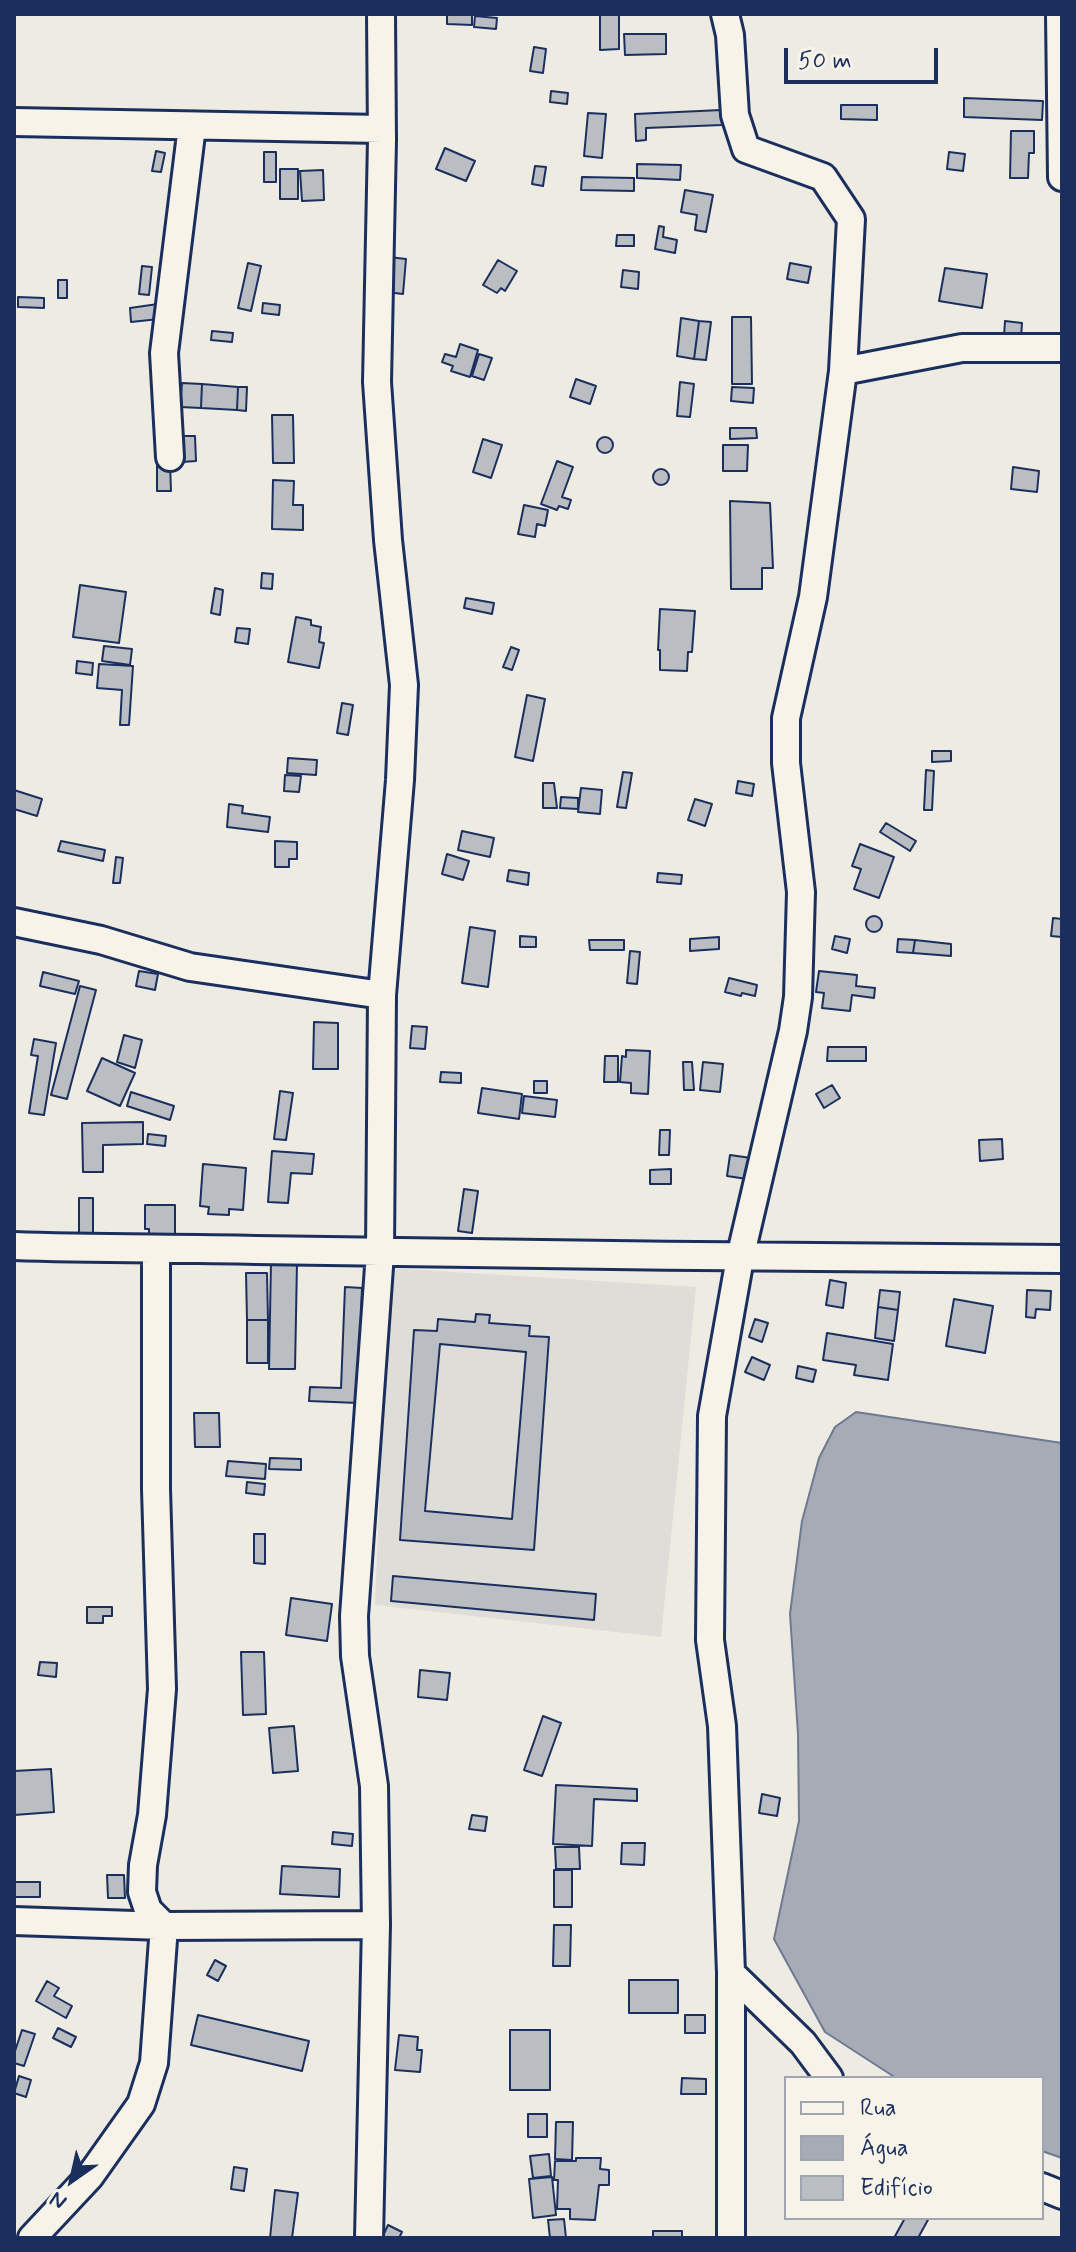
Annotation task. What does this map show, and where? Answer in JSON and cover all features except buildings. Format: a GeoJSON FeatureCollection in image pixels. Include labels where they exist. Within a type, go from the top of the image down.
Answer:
{"type":"FeatureCollection","features":[{"type":"Feature","properties":{"kind":"street"},"geometry":{"type":"LineString","coordinates":[[369,2238],[376,1925],[374,1786],[355,1656],[354,1616],[380,1253],[382,995],[400,780],[404,685],[388,540],[377,382],[381,14]]}},
{"type":"Feature","properties":{"kind":"street"},"geometry":{"type":"LineString","coordinates":[[725,14],[730,35],[735,115],[746,149],[823,177],[851,219],[843,371],[813,597],[786,718],[786,763],[801,892],[798,997],[793,1031],[740,1258],[712,1416],[710,1640],[722,1726],[731,1973],[731,2238]]}},
{"type":"Feature","properties":{"kind":"street"},"geometry":{"type":"LineString","coordinates":[[1060,14],[1062,177]]}},
{"type":"Feature","properties":{"kind":"street"},"geometry":{"type":"LineString","coordinates":[[14,122],[381,129]]}},
{"type":"Feature","properties":{"kind":"street"},"geometry":{"type":"LineString","coordinates":[[170,457],[164,353],[192,126]]}},
{"type":"Feature","properties":{"kind":"street"},"geometry":{"type":"LineString","coordinates":[[843,371],[962,348],[1062,348]]}},
{"type":"Feature","properties":{"kind":"street"},"geometry":{"type":"LineString","coordinates":[[14,922],[101,940],[190,967],[382,995]]}},
{"type":"Feature","properties":{"kind":"street"},"geometry":{"type":"LineString","coordinates":[[14,1246],[156,1251],[254,1249],[740,1258],[1062,1259]]}},
{"type":"Feature","properties":{"kind":"street"},"geometry":{"type":"LineString","coordinates":[[32,2238],[90,2176],[141,2104],[154,2063],[164,1926],[148,1910],[142,1892],[143,1865],[152,1815],[162,1689],[156,1489],[156,1251]]}},
{"type":"Feature","properties":{"kind":"street"},"geometry":{"type":"LineString","coordinates":[[14,1921],[164,1926],[376,1925]]}},
{"type":"Feature","properties":{"kind":"street"},"geometry":{"type":"LineString","coordinates":[[731,1973],[803,2043],[828,2076]]}},
{"type":"Feature","properties":{"kind":"shaded area"},"geometry":{"type":"Polygon","coordinates":[[[389,1268],[696,1287],[661,1637],[375,1605],[389,1268]]]}},
{"type":"Feature","properties":{"kind":"water"},"geometry":{"type":"Polygon","coordinates":[[[856,1412],[1062,1443],[1062,2158],[1044,2152],[1044,2076],[893,2076],[825,2032],[774,1939],[799,1821],[798,1734],[790,1614],[802,1521],[819,1458],[835,1427],[856,1412]]]}}]}
